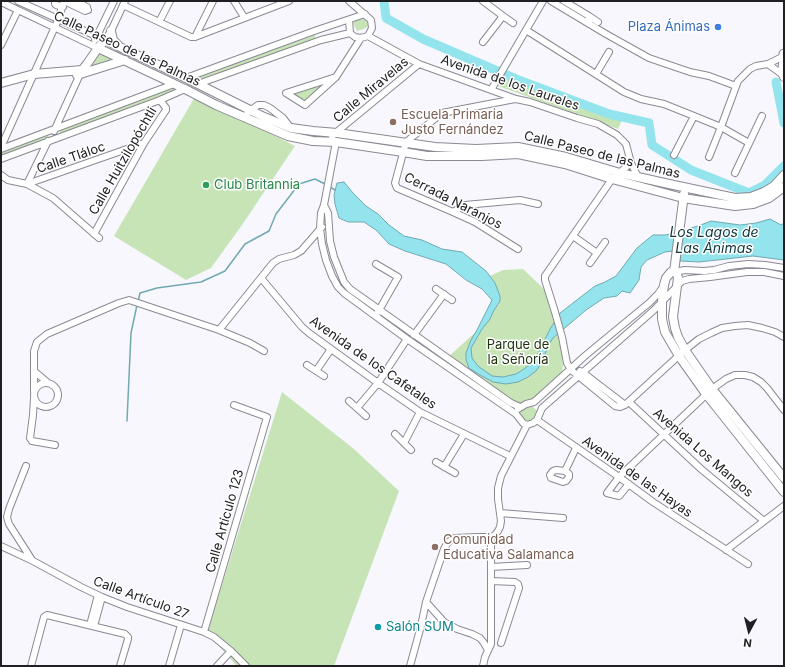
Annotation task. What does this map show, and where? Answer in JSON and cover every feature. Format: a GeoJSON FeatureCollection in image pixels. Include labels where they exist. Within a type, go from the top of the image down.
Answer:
{"type":"FeatureCollection","features":[{"type":"Feature","properties":{"kind":"main road"},"geometry":{"type":"LineString","coordinates":[[111,31],[113,40],[118,46]]}},
{"type":"Feature","properties":{"kind":"main road"},"geometry":{"type":"LineString","coordinates":[[81,72],[87,64],[95,46],[105,40]]}},
{"type":"Feature","properties":{"kind":"main road","name":"Calle Paseo de las Palmas"},"geometry":{"type":"LineString","coordinates":[[105,40],[251,110],[290,132],[314,131],[337,133],[435,147],[518,147],[566,157],[620,173],[735,198],[751,197],[764,192],[783,178]]}},
{"type":"Feature","properties":{"kind":"main road","name":"Calle Paseo de las Palmas"},"geometry":{"type":"LineString","coordinates":[[95,46],[216,105],[244,117],[313,141],[336,142],[427,156],[482,156],[518,154],[565,164],[612,179],[683,198],[735,206],[753,204],[769,198],[784,187]]}},
{"type":"Feature","properties":{"kind":"main road"},"geometry":{"type":"LineString","coordinates":[[783,76],[784,56]]}},
{"type":"Feature","properties":{"kind":"main road"},"geometry":{"type":"LineString","coordinates":[[1,83],[33,76],[81,72],[125,60]]}},
{"type":"Feature","properties":{"kind":"main road"},"geometry":{"type":"LineString","coordinates":[[1,86],[33,76]]}},
{"type":"Feature","properties":{"kind":"main road"},"geometry":{"type":"LineString","coordinates":[[682,353],[674,328],[673,317],[678,278],[677,274],[674,272],[684,187]]}},
{"type":"Feature","properties":{"kind":"main road"},"geometry":{"type":"LineString","coordinates":[[674,272],[670,273],[666,278],[664,285],[662,319],[665,332],[784,492]]}},
{"type":"Feature","properties":{"kind":"main road"},"geometry":{"type":"LineString","coordinates":[[709,391],[784,478]]}},
{"type":"Feature","properties":{"kind":"street","name":"Calle Paseo de las Palmas"},"geometry":{"type":"LineString","coordinates":[[18,1],[105,40]]}},
{"type":"Feature","properties":{"kind":"street"},"geometry":{"type":"LineString","coordinates":[[56,1],[56,5],[64,3],[85,11],[88,10],[87,7],[74,1]]}},
{"type":"Feature","properties":{"kind":"street"},"geometry":{"type":"LineString","coordinates":[[95,46],[97,36],[114,1]]}},
{"type":"Feature","properties":{"kind":"street"},"geometry":{"type":"LineString","coordinates":[[159,22],[170,1]]}},
{"type":"Feature","properties":{"kind":"street"},"geometry":{"type":"LineString","coordinates":[[195,37],[213,1]]}},
{"type":"Feature","properties":{"kind":"street"},"geometry":{"type":"LineString","coordinates":[[234,1],[244,17]]}},
{"type":"Feature","properties":{"kind":"street"},"geometry":{"type":"LineString","coordinates":[[105,40],[111,31],[124,3],[190,37],[195,37],[281,2],[289,1]]}},
{"type":"Feature","properties":{"kind":"street"},"geometry":{"type":"LineString","coordinates":[[336,77],[286,93],[306,105],[336,77],[372,28],[371,20],[349,1]]}},
{"type":"Feature","properties":{"kind":"street"},"geometry":{"type":"LineString","coordinates":[[483,1],[513,23]]}},
{"type":"Feature","properties":{"kind":"street"},"geometry":{"type":"LineString","coordinates":[[491,90],[543,1]]}},
{"type":"Feature","properties":{"kind":"street"},"geometry":{"type":"LineString","coordinates":[[551,1],[649,58],[690,72],[709,76],[736,86]]}},
{"type":"Feature","properties":{"kind":"street"},"geometry":{"type":"LineString","coordinates":[[564,1],[598,22]]}},
{"type":"Feature","properties":{"kind":"street","name":"Calle Paseo de las Palmas"},"geometry":{"type":"LineString","coordinates":[[1,2],[8,3],[18,10],[95,46]]}},
{"type":"Feature","properties":{"kind":"street"},"geometry":{"type":"LineString","coordinates":[[1,148],[55,27],[64,3]]}},
{"type":"Feature","properties":{"kind":"street"},"geometry":{"type":"LineString","coordinates":[[1,45],[18,10]]}},
{"type":"Feature","properties":{"kind":"street"},"geometry":{"type":"LineString","coordinates":[[186,78],[364,14]]}},
{"type":"Feature","properties":{"kind":"street"},"geometry":{"type":"LineString","coordinates":[[484,42],[503,16]]}},
{"type":"Feature","properties":{"kind":"street"},"geometry":{"type":"LineString","coordinates":[[588,23],[589,16]]}},
{"type":"Feature","properties":{"kind":"street"},"geometry":{"type":"LineString","coordinates":[[349,20],[350,33],[355,37],[365,37]]}},
{"type":"Feature","properties":{"kind":"street"},"geometry":{"type":"LineString","coordinates":[[318,30],[321,40]]}},
{"type":"Feature","properties":{"kind":"street"},"geometry":{"type":"LineString","coordinates":[[526,30],[624,92],[641,99],[664,104],[721,127],[749,143]]}},
{"type":"Feature","properties":{"kind":"street"},"geometry":{"type":"LineString","coordinates":[[198,84],[321,40],[350,33]]}},
{"type":"Feature","properties":{"kind":"street","name":"Avenida de los Laureles"},"geometry":{"type":"LineString","coordinates":[[365,37],[419,64],[516,99],[530,102],[598,124],[617,135],[626,144],[631,163],[638,177]]}},
{"type":"Feature","properties":{"kind":"street"},"geometry":{"type":"LineString","coordinates":[[596,74],[609,52]]}},
{"type":"Feature","properties":{"kind":"street"},"geometry":{"type":"LineString","coordinates":[[708,158],[738,81],[750,69],[756,66],[768,64],[784,56]]}},
{"type":"Feature","properties":{"kind":"street","name":"Calle Miravelas"},"geometry":{"type":"LineString","coordinates":[[337,133],[419,64]]}},
{"type":"Feature","properties":{"kind":"street"},"geometry":{"type":"LineString","coordinates":[[768,64],[783,76]]}},
{"type":"Feature","properties":{"kind":"street"},"geometry":{"type":"LineString","coordinates":[[1,175],[8,180],[27,184],[55,129],[81,72]]}},
{"type":"Feature","properties":{"kind":"street"},"geometry":{"type":"LineString","coordinates":[[1,148],[174,84]]}},
{"type":"Feature","properties":{"kind":"street"},"geometry":{"type":"LineString","coordinates":[[1,159],[160,100],[185,89]]}},
{"type":"Feature","properties":{"kind":"street"},"geometry":{"type":"LineString","coordinates":[[406,142],[442,113],[516,99]]}},
{"type":"Feature","properties":{"kind":"street","name":"Calle Huitzilopóchtli"},"geometry":{"type":"LineString","coordinates":[[27,184],[53,198],[96,236],[144,143],[166,110],[160,100]]}},
{"type":"Feature","properties":{"kind":"street"},"geometry":{"type":"LineString","coordinates":[[244,117],[251,110]]}},
{"type":"Feature","properties":{"kind":"street"},"geometry":{"type":"LineString","coordinates":[[674,155],[694,116]]}},
{"type":"Feature","properties":{"kind":"street"},"geometry":{"type":"LineString","coordinates":[[735,173],[762,116]]}},
{"type":"Feature","properties":{"kind":"street"},"geometry":{"type":"LineString","coordinates":[[337,133],[332,138],[333,141],[336,142],[324,205],[320,214],[320,228],[326,260],[338,287],[407,339],[516,414],[523,423],[527,425]]}},
{"type":"Feature","properties":{"kind":"street","name":"Cerrada Naranjos"},"geometry":{"type":"LineString","coordinates":[[406,142],[395,183],[398,188],[475,222],[518,249]]}},
{"type":"Feature","properties":{"kind":"street","name":"Calle Tláloc"},"geometry":{"type":"LineString","coordinates":[[27,184],[144,143]]}},
{"type":"Feature","properties":{"kind":"street"},"geometry":{"type":"LineString","coordinates":[[571,370],[567,363],[562,337],[545,276],[612,179],[631,163]]}},
{"type":"Feature","properties":{"kind":"street"},"geometry":{"type":"LineString","coordinates":[[453,212],[465,204],[520,200],[538,204]]}},
{"type":"Feature","properties":{"kind":"street"},"geometry":{"type":"LineString","coordinates":[[324,205],[328,213],[330,241],[334,257],[344,282],[350,289],[511,403],[520,407]]}},
{"type":"Feature","properties":{"kind":"street"},"geometry":{"type":"LineString","coordinates":[[219,330],[273,263],[279,259],[294,255],[301,251],[320,228],[328,224]]}},
{"type":"Feature","properties":{"kind":"street"},"geometry":{"type":"LineString","coordinates":[[573,236],[597,253]]}},
{"type":"Feature","properties":{"kind":"street"},"geometry":{"type":"LineString","coordinates":[[590,263],[605,242]]}},
{"type":"Feature","properties":{"kind":"street"},"geometry":{"type":"LineString","coordinates":[[375,316],[380,310],[398,277],[376,264]]}},
{"type":"Feature","properties":{"kind":"street"},"geometry":{"type":"LineString","coordinates":[[674,272],[685,270],[709,270],[748,264],[784,268]]}},
{"type":"Feature","properties":{"kind":"street"},"geometry":{"type":"LineString","coordinates":[[410,666],[426,602],[444,549],[448,542],[455,538],[491,537],[498,531],[501,521],[498,488],[501,476],[527,425],[537,420],[542,408],[654,310],[682,281],[686,279],[747,272],[764,272],[784,276]]}},
{"type":"Feature","properties":{"kind":"street","name":"Avenida de los Cafetales"},"geometry":{"type":"LineString","coordinates":[[261,278],[302,327],[330,349],[420,412],[510,456]]}},
{"type":"Feature","properties":{"kind":"street"},"geometry":{"type":"LineString","coordinates":[[516,414],[520,407],[534,402],[586,355],[649,303],[664,285]]}},
{"type":"Feature","properties":{"kind":"street"},"geometry":{"type":"LineString","coordinates":[[436,289],[452,300]]}},
{"type":"Feature","properties":{"kind":"street"},"geometry":{"type":"LineString","coordinates":[[414,335],[444,294]]}},
{"type":"Feature","properties":{"kind":"street"},"geometry":{"type":"LineString","coordinates":[[55,445],[32,442],[30,438],[34,398],[34,351],[37,342],[47,334],[129,300],[219,330],[250,343],[264,351]]}},
{"type":"Feature","properties":{"kind":"street"},"geometry":{"type":"LineString","coordinates":[[627,403],[699,339],[722,328],[748,325],[775,332],[784,337]]}},
{"type":"Feature","properties":{"kind":"street"},"geometry":{"type":"LineString","coordinates":[[358,408],[378,383],[407,339]]}},
{"type":"Feature","properties":{"kind":"street"},"geometry":{"type":"LineString","coordinates":[[423,350],[428,344]]}},
{"type":"Feature","properties":{"kind":"street"},"geometry":{"type":"LineString","coordinates":[[316,371],[330,349]]}},
{"type":"Feature","properties":{"kind":"street"},"geometry":{"type":"LineString","coordinates":[[307,365],[324,376]]}},
{"type":"Feature","properties":{"kind":"street","name":"Avenida Los Mangos"},"geometry":{"type":"LineString","coordinates":[[571,370],[580,374],[615,406],[620,407],[627,403],[664,434],[701,469],[764,521]]}},
{"type":"Feature","properties":{"kind":"street"},"geometry":{"type":"LineString","coordinates":[[33,415],[44,407],[51,406],[57,400],[58,396],[58,392],[54,385],[47,382],[34,371]]}},
{"type":"Feature","properties":{"kind":"street"},"geometry":{"type":"LineString","coordinates":[[629,484],[619,496],[608,494],[619,477],[709,391],[726,379],[735,375],[753,377],[767,388],[784,410]]}},
{"type":"Feature","properties":{"kind":"street"},"geometry":{"type":"LineString","coordinates":[[34,391],[39,384],[42,382],[47,382]]}},
{"type":"Feature","properties":{"kind":"street"},"geometry":{"type":"LineString","coordinates":[[34,398],[37,404],[44,407]]}},
{"type":"Feature","properties":{"kind":"street"},"geometry":{"type":"LineString","coordinates":[[349,401],[366,416]]}},
{"type":"Feature","properties":{"kind":"street","name":"Calle Artículo 123"},"geometry":{"type":"LineString","coordinates":[[204,632],[267,417],[234,405]]}},
{"type":"Feature","properties":{"kind":"street"},"geometry":{"type":"LineString","coordinates":[[404,443],[420,412]]}},
{"type":"Feature","properties":{"kind":"street","name":"Avenida de las Hayas"},"geometry":{"type":"LineString","coordinates":[[537,420],[653,502],[748,564]]}},
{"type":"Feature","properties":{"kind":"street"},"geometry":{"type":"LineString","coordinates":[[395,434],[411,450]]}},
{"type":"Feature","properties":{"kind":"street"},"geometry":{"type":"LineString","coordinates":[[444,466],[464,434]]}},
{"type":"Feature","properties":{"kind":"street"},"geometry":{"type":"LineString","coordinates":[[565,471],[576,448]]}},
{"type":"Feature","properties":{"kind":"street"},"geometry":{"type":"LineString","coordinates":[[436,462],[456,473]]}},
{"type":"Feature","properties":{"kind":"street"},"geometry":{"type":"LineString","coordinates":[[26,466],[7,517],[9,524],[33,561]]}},
{"type":"Feature","properties":{"kind":"street"},"geometry":{"type":"LineString","coordinates":[[726,550],[784,506]]}},
{"type":"Feature","properties":{"kind":"street"},"geometry":{"type":"LineString","coordinates":[[500,513],[563,518]]}},
{"type":"Feature","properties":{"kind":"street"},"geometry":{"type":"LineString","coordinates":[[483,666],[491,639],[491,537]]}},
{"type":"Feature","properties":{"kind":"street","name":"Calle Artículo 27"},"geometry":{"type":"LineString","coordinates":[[1,546],[100,596],[127,607],[204,632],[214,637],[246,666]]}},
{"type":"Feature","properties":{"kind":"street"},"geometry":{"type":"LineString","coordinates":[[491,567],[527,565]]}},
{"type":"Feature","properties":{"kind":"street"},"geometry":{"type":"LineString","coordinates":[[491,581],[515,582],[518,584],[519,588],[501,644]]}},
{"type":"Feature","properties":{"kind":"street"},"geometry":{"type":"LineString","coordinates":[[92,626],[100,596]]}},
{"type":"Feature","properties":{"kind":"street"},"geometry":{"type":"LineString","coordinates":[[426,602],[444,622],[480,638],[488,650]]}},
{"type":"Feature","properties":{"kind":"street"},"geometry":{"type":"LineString","coordinates":[[31,666],[45,616],[48,615],[126,635],[128,639],[120,666]]}},
{"type":"Feature","properties":{"kind":"street"},"geometry":{"type":"LineString","coordinates":[[169,666],[181,625]]}},
{"type":"Feature","properties":{"kind":"street"},"geometry":{"type":"LineString","coordinates":[[217,666],[231,651]]}},
{"type":"Feature","properties":{"kind":"green space"},"geometry":{"type":"Polygon","coordinates":[[[362,18],[366,20],[368,26],[357,31],[353,23],[357,19],[362,18]]]}},
{"type":"Feature","properties":{"kind":"green space"},"geometry":{"type":"Polygon","coordinates":[[[315,35],[316,39],[201,79],[196,77],[315,35]]]}},
{"type":"Feature","properties":{"kind":"green space"},"geometry":{"type":"Polygon","coordinates":[[[101,53],[115,59],[90,67],[98,54],[101,53]]]}},
{"type":"Feature","properties":{"kind":"green space"},"geometry":{"type":"Polygon","coordinates":[[[504,77],[622,120],[618,129],[498,86],[504,77]]]}},
{"type":"Feature","properties":{"kind":"green space"},"geometry":{"type":"Polygon","coordinates":[[[326,83],[304,102],[292,95],[326,83]]]}},
{"type":"Feature","properties":{"kind":"green space"},"geometry":{"type":"Polygon","coordinates":[[[173,88],[177,90],[61,134],[59,130],[173,88]]]}},
{"type":"Feature","properties":{"kind":"green space","name":"Club Britannia"},"geometry":{"type":"Polygon","coordinates":[[[196,95],[295,146],[211,268],[186,280],[114,236],[196,95]]]}},
{"type":"Feature","properties":{"kind":"green space"},"geometry":{"type":"Polygon","coordinates":[[[48,134],[49,137],[1,155],[1,151],[48,134]]]}},
{"type":"Feature","properties":{"kind":"green space","name":"Parque de la Señoría"},"geometry":{"type":"Polygon","coordinates":[[[523,269],[545,290],[560,340],[563,365],[562,374],[546,389],[520,405],[448,357],[490,319],[499,304],[495,283],[490,276],[503,270],[523,269]]]}},
{"type":"Feature","properties":{"kind":"green space"},"geometry":{"type":"Polygon","coordinates":[[[282,392],[354,449],[399,491],[334,666],[237,666],[207,633],[282,392]]]}},
{"type":"Feature","properties":{"kind":"green space"},"geometry":{"type":"Polygon","coordinates":[[[530,405],[538,411],[537,414],[534,419],[528,421],[524,420],[520,413],[523,409],[530,405]]]}},
{"type":"Feature","properties":{"kind":"water","name":"Los Lagos de Las Ánimas"},"geometry":{"type":"Polygon","coordinates":[[[344,182],[366,206],[404,236],[422,240],[442,249],[462,252],[486,271],[495,283],[500,296],[500,301],[471,348],[472,358],[478,366],[492,376],[503,377],[516,374],[535,360],[550,329],[560,313],[595,286],[616,276],[637,248],[653,235],[666,235],[711,221],[740,225],[770,219],[781,225],[784,223],[784,260],[753,256],[699,262],[680,261],[681,250],[665,252],[647,260],[641,267],[639,280],[630,293],[622,291],[617,296],[604,298],[586,310],[553,338],[541,364],[536,371],[518,382],[506,384],[493,382],[469,368],[466,360],[466,353],[471,340],[492,300],[482,289],[466,280],[446,264],[405,251],[389,244],[376,230],[364,222],[348,222],[339,218],[334,195],[337,183],[344,182]]]}},
{"type":"Feature","properties":{"kind":"waterway"},"geometry":{"type":"LineString","coordinates":[[384,1],[386,18],[423,39],[516,79],[609,114],[649,123],[652,145],[691,170],[749,193],[765,185],[784,166]]}},
{"type":"Feature","properties":{"kind":"waterway"},"geometry":{"type":"LineString","coordinates":[[776,82],[784,123]]}},
{"type":"Feature","properties":{"kind":"waterway"},"geometry":{"type":"LineString","coordinates":[[138,302],[140,293],[157,288],[201,282],[225,271],[245,244],[269,231],[276,214],[299,184],[315,179],[327,185]]}},
{"type":"Feature","properties":{"kind":"waterway"},"geometry":{"type":"LineString","coordinates":[[330,187],[335,190]]}},
{"type":"Feature","properties":{"kind":"waterway"},"geometry":{"type":"LineString","coordinates":[[127,421],[131,333],[137,305]]}},
{"type":"Feature","properties":{"kind":"place","name":"Plaza Ánimas"},"geometry":{"type":"Point","coordinates":[718,27]}},
{"type":"Feature","properties":{"kind":"place","name":"Escuela Primaria Justo Fernández"},"geometry":{"type":"Point","coordinates":[393,122]}},
{"type":"Feature","properties":{"kind":"place","name":"Club Britannia"},"geometry":{"type":"Point","coordinates":[206,185]}},
{"type":"Feature","properties":{"kind":"place","name":"Comunidad Educativa Salamanca"},"geometry":{"type":"Point","coordinates":[435,547]}},
{"type":"Feature","properties":{"kind":"place","name":"Salón SUM"},"geometry":{"type":"Point","coordinates":[378,627]}}]}
